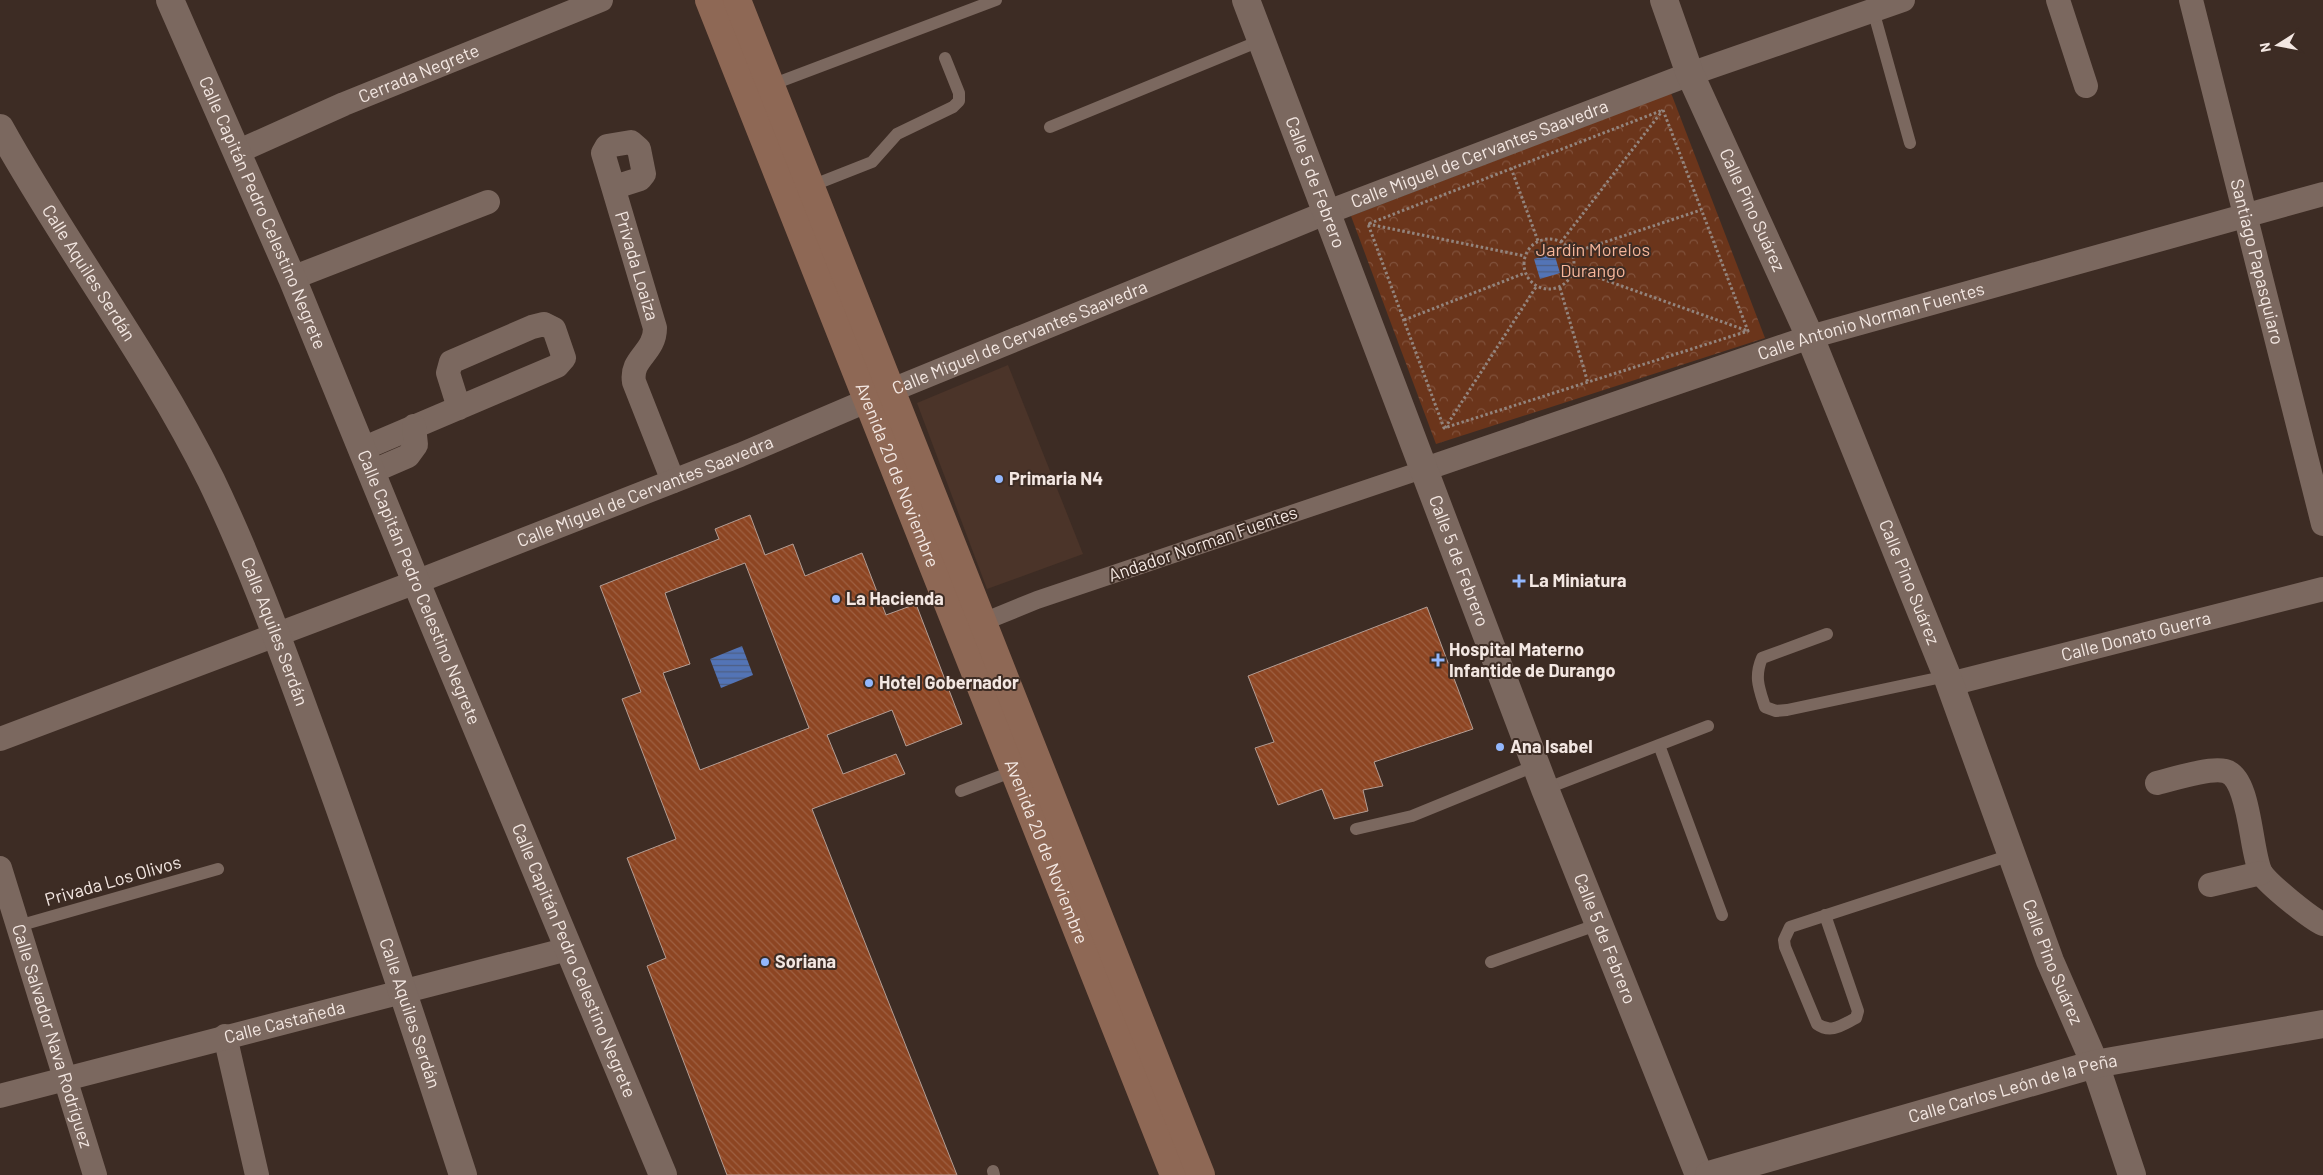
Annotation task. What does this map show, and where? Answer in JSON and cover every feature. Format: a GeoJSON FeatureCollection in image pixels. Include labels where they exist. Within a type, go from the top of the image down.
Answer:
{"type":"FeatureCollection","features":[{"type":"Feature","properties":{"kind":"main road","name":"Avenida 20 de Noviembre"},"geometry":{"type":"LineString","coordinates":[[709,0],[866,402],[1174,1175]]}},
{"type":"Feature","properties":{"kind":"main road","name":"Avenida 20 de Noviembre"},"geometry":{"type":"LineString","coordinates":[[737,0],[1201,1175]]}},
{"type":"Feature","properties":{"kind":"street","name":"Calle Capitán Pedro Celestino Negrete"},"geometry":{"type":"LineString","coordinates":[[170,0],[292,278],[416,582],[663,1175]]}},
{"type":"Feature","properties":{"kind":"street","name":"Cerrada Negrete"},"geometry":{"type":"LineString","coordinates":[[237,152],[344,104],[601,0]]}},
{"type":"Feature","properties":{"kind":"street","name":"Calle 5 de Febrero"},"geometry":{"type":"LineString","coordinates":[[1246,0],[1541,777],[1699,1175]]}},
{"type":"Feature","properties":{"kind":"street","name":"Calle Pino Suárez"},"geometry":{"type":"LineString","coordinates":[[1664,0],[1690,74],[1810,338],[1949,680],[2050,961],[2094,1064],[2132,1175]]}},
{"type":"Feature","properties":{"kind":"street","name":"Calle Miguel de Cervantes Saavedra"},"geometry":{"type":"LineString","coordinates":[[0,739],[416,582],[673,481],[1328,212],[1690,74],[1903,0]]}},
{"type":"Feature","properties":{"kind":"street"},"geometry":{"type":"LineString","coordinates":[[2058,0],[2086,86]]}},
{"type":"Feature","properties":{"kind":"street","name":"Santiago Papasquiaro"},"geometry":{"type":"LineString","coordinates":[[2191,0],[2323,524]]}},
{"type":"Feature","properties":{"kind":"street","name":"Calle Aquiles Serdán"},"geometry":{"type":"LineString","coordinates":[[0,128],[41,198],[162,390],[191,440],[233,529],[277,635],[368,884],[463,1175]]}},
{"type":"Feature","properties":{"kind":"street","name":"Privada Loaiza"},"geometry":{"type":"LineString","coordinates":[[615,187],[655,328],[652,344],[635,365],[633,373],[634,382],[673,481]]}},
{"type":"Feature","properties":{"kind":"street","name":"Calle Antonio Norman Fuentes"},"geometry":{"type":"LineString","coordinates":[[1425,469],[1810,338],[2323,194]]}},
{"type":"Feature","properties":{"kind":"street"},"geometry":{"type":"LineString","coordinates":[[292,278],[488,202]]}},
{"type":"Feature","properties":{"kind":"street"},"geometry":{"type":"LineString","coordinates":[[367,460],[408,456],[416,445],[414,426],[459,408],[557,366],[564,358],[564,353],[554,329],[544,324],[532,326],[451,362],[448,374],[459,408]]}},
{"type":"Feature","properties":{"kind":"street","name":"Andador Norman Fuentes"},"geometry":{"type":"LineString","coordinates":[[983,622],[1046,597],[1425,469]]}},
{"type":"Feature","properties":{"kind":"street","name":"Calle Donato Guerra"},"geometry":{"type":"LineString","coordinates":[[1949,680],[2323,588]]}},
{"type":"Feature","properties":{"kind":"street"},"geometry":{"type":"LineString","coordinates":[[2157,783],[2211,771],[2226,771],[2233,776],[2242,792],[2262,873],[2305,913],[2323,924]]}},
{"type":"Feature","properties":{"kind":"street","name":"Calle Salvador Nava Rodríguez"},"geometry":{"type":"LineString","coordinates":[[0,868],[95,1175]]}},
{"type":"Feature","properties":{"kind":"street"},"geometry":{"type":"LineString","coordinates":[[2210,884],[2262,873]]}},
{"type":"Feature","properties":{"kind":"street","name":"Calle Castañeda"},"geometry":{"type":"LineString","coordinates":[[0,1096],[225,1036],[568,949]]}},
{"type":"Feature","properties":{"kind":"street","name":"Calle Carlos León de la Peña"},"geometry":{"type":"LineString","coordinates":[[1709,1175],[2094,1064],[2323,1024]]}},
{"type":"Feature","properties":{"kind":"street"},"geometry":{"type":"LineString","coordinates":[[225,1036],[257,1175]]}},
{"type":"Feature","properties":{"kind":"lane"},"geometry":{"type":"LineString","coordinates":[[771,85],[996,0]]}},
{"type":"Feature","properties":{"kind":"lane"},"geometry":{"type":"LineString","coordinates":[[1873,10],[1910,142]]}},
{"type":"Feature","properties":{"kind":"lane"},"geometry":{"type":"LineString","coordinates":[[1050,127],[1262,40]]}},
{"type":"Feature","properties":{"kind":"lane"},"geometry":{"type":"LineString","coordinates":[[811,186],[872,162],[897,134],[953,107],[959,101],[959,93],[945,58]]}},
{"type":"Feature","properties":{"kind":"lane"},"geometry":{"type":"LineString","coordinates":[[1827,634],[1762,658],[1756,671],[1756,682],[1765,707],[1776,711],[1787,710],[1949,680]]}},
{"type":"Feature","properties":{"kind":"lane"},"geometry":{"type":"LineString","coordinates":[[1356,829],[1412,816],[1541,777],[1659,745],[1708,726]]}},
{"type":"Feature","properties":{"kind":"lane"},"geometry":{"type":"LineString","coordinates":[[1659,745],[1722,915]]}},
{"type":"Feature","properties":{"kind":"lane"},"geometry":{"type":"LineString","coordinates":[[961,791],[1014,771]]}},
{"type":"Feature","properties":{"kind":"lane"},"geometry":{"type":"LineString","coordinates":[[1825,915],[1858,1011],[1856,1018],[1833,1030],[1824,1029],[1817,1024],[1785,947],[1784,940],[1790,927],[1825,915],[2011,855]]}},
{"type":"Feature","properties":{"kind":"lane","name":"Privada Los Olivos"},"geometry":{"type":"LineString","coordinates":[[18,926],[218,869]]}},
{"type":"Feature","properties":{"kind":"lane"},"geometry":{"type":"LineString","coordinates":[[1492,962],[1599,924]]}},
{"type":"Feature","properties":{"kind":"path"},"geometry":{"type":"LineString","coordinates":[[1368,224],[1663,110]]}},
{"type":"Feature","properties":{"kind":"path"},"geometry":{"type":"LineString","coordinates":[[1663,110],[1748,331]]}},
{"type":"Feature","properties":{"kind":"path"},"geometry":{"type":"LineString","coordinates":[[1561,242],[1663,110]]}},
{"type":"Feature","properties":{"kind":"path"},"geometry":{"type":"LineString","coordinates":[[1511,168],[1538,241]]}},
{"type":"Feature","properties":{"kind":"path"},"geometry":{"type":"LineString","coordinates":[[1572,253],[1701,210]]}},
{"type":"Feature","properties":{"kind":"path"},"geometry":{"type":"LineString","coordinates":[[1368,224],[1524,256]]}},
{"type":"Feature","properties":{"kind":"path"},"geometry":{"type":"LineString","coordinates":[[1368,224],[1444,428]]}},
{"type":"Feature","properties":{"kind":"path"},"geometry":{"type":"LineString","coordinates":[[1553,239],[1561,242],[1572,253],[1574,269],[1571,277],[1560,288],[1552,290],[1536,287],[1525,273],[1524,256],[1538,241],[1553,239]]}},
{"type":"Feature","properties":{"kind":"path"},"geometry":{"type":"LineString","coordinates":[[1574,269],[1748,331]]}},
{"type":"Feature","properties":{"kind":"path"},"geometry":{"type":"LineString","coordinates":[[1404,320],[1525,273]]}},
{"type":"Feature","properties":{"kind":"path"},"geometry":{"type":"LineString","coordinates":[[1444,428],[1536,287]]}},
{"type":"Feature","properties":{"kind":"path"},"geometry":{"type":"LineString","coordinates":[[1560,288],[1588,383]]}},
{"type":"Feature","properties":{"kind":"path"},"geometry":{"type":"LineString","coordinates":[[1444,428],[1748,331]]}},
{"type":"Feature","properties":{"kind":"shaded area","name":"Primaria N4"},"geometry":{"type":"Polygon","coordinates":[[[1008,365],[1083,554],[987,589],[917,403],[1008,365]]]}},
{"type":"Feature","properties":{"kind":"green space","name":"Jardín Morelos Durango"},"geometry":{"type":"Polygon","coordinates":[[[1671,93],[1765,338],[1436,444],[1351,216],[1671,93]]]}},
{"type":"Feature","properties":{"kind":"water"},"geometry":{"type":"Polygon","coordinates":[[[1554,253],[1560,273],[1540,279],[1534,259],[1554,253]]]}},
{"type":"Feature","properties":{"kind":"water"},"geometry":{"type":"Polygon","coordinates":[[[742,646],[753,675],[721,688],[710,659],[742,646]]]}},
{"type":"Feature","properties":{"kind":"building","name":"Soriana"},"geometry":{"type":"Polygon","coordinates":[[[750,515],[765,555],[793,544],[805,576],[862,553],[886,615],[916,604],[962,724],[906,746],[892,710],[827,735],[843,774],[896,754],[905,774],[812,809],[957,1175],[727,1175],[647,966],[666,958],[627,858],[676,839],[622,699],[641,692],[600,586],[719,539],[715,529],[750,515]],[[745,563],[665,593],[690,664],[663,673],[700,770],[809,728],[745,563]]]}},
{"type":"Feature","properties":{"kind":"building"},"geometry":{"type":"Polygon","coordinates":[[[1427,607],[1473,729],[1374,762],[1383,786],[1363,790],[1368,811],[1334,819],[1322,789],[1278,805],[1255,748],[1274,742],[1248,676],[1427,607]]]}},
{"type":"Feature","properties":{"kind":"place","name":"Primaria N4"},"geometry":{"type":"Point","coordinates":[999,479]}},
{"type":"Feature","properties":{"kind":"place","name":"La Miniatura"},"geometry":{"type":"Point","coordinates":[1519,581]}},
{"type":"Feature","properties":{"kind":"place","name":"La Hacienda"},"geometry":{"type":"Point","coordinates":[836,599]}},
{"type":"Feature","properties":{"kind":"place","name":"Hospital Materno Infantide de Durango"},"geometry":{"type":"Point","coordinates":[1438,660]}},
{"type":"Feature","properties":{"kind":"place","name":"Hotel Gobernador"},"geometry":{"type":"Point","coordinates":[869,683]}},
{"type":"Feature","properties":{"kind":"place","name":"Ana Isabel"},"geometry":{"type":"Point","coordinates":[1500,747]}},
{"type":"Feature","properties":{"kind":"place","name":"Soriana"},"geometry":{"type":"Point","coordinates":[765,962]}}]}
